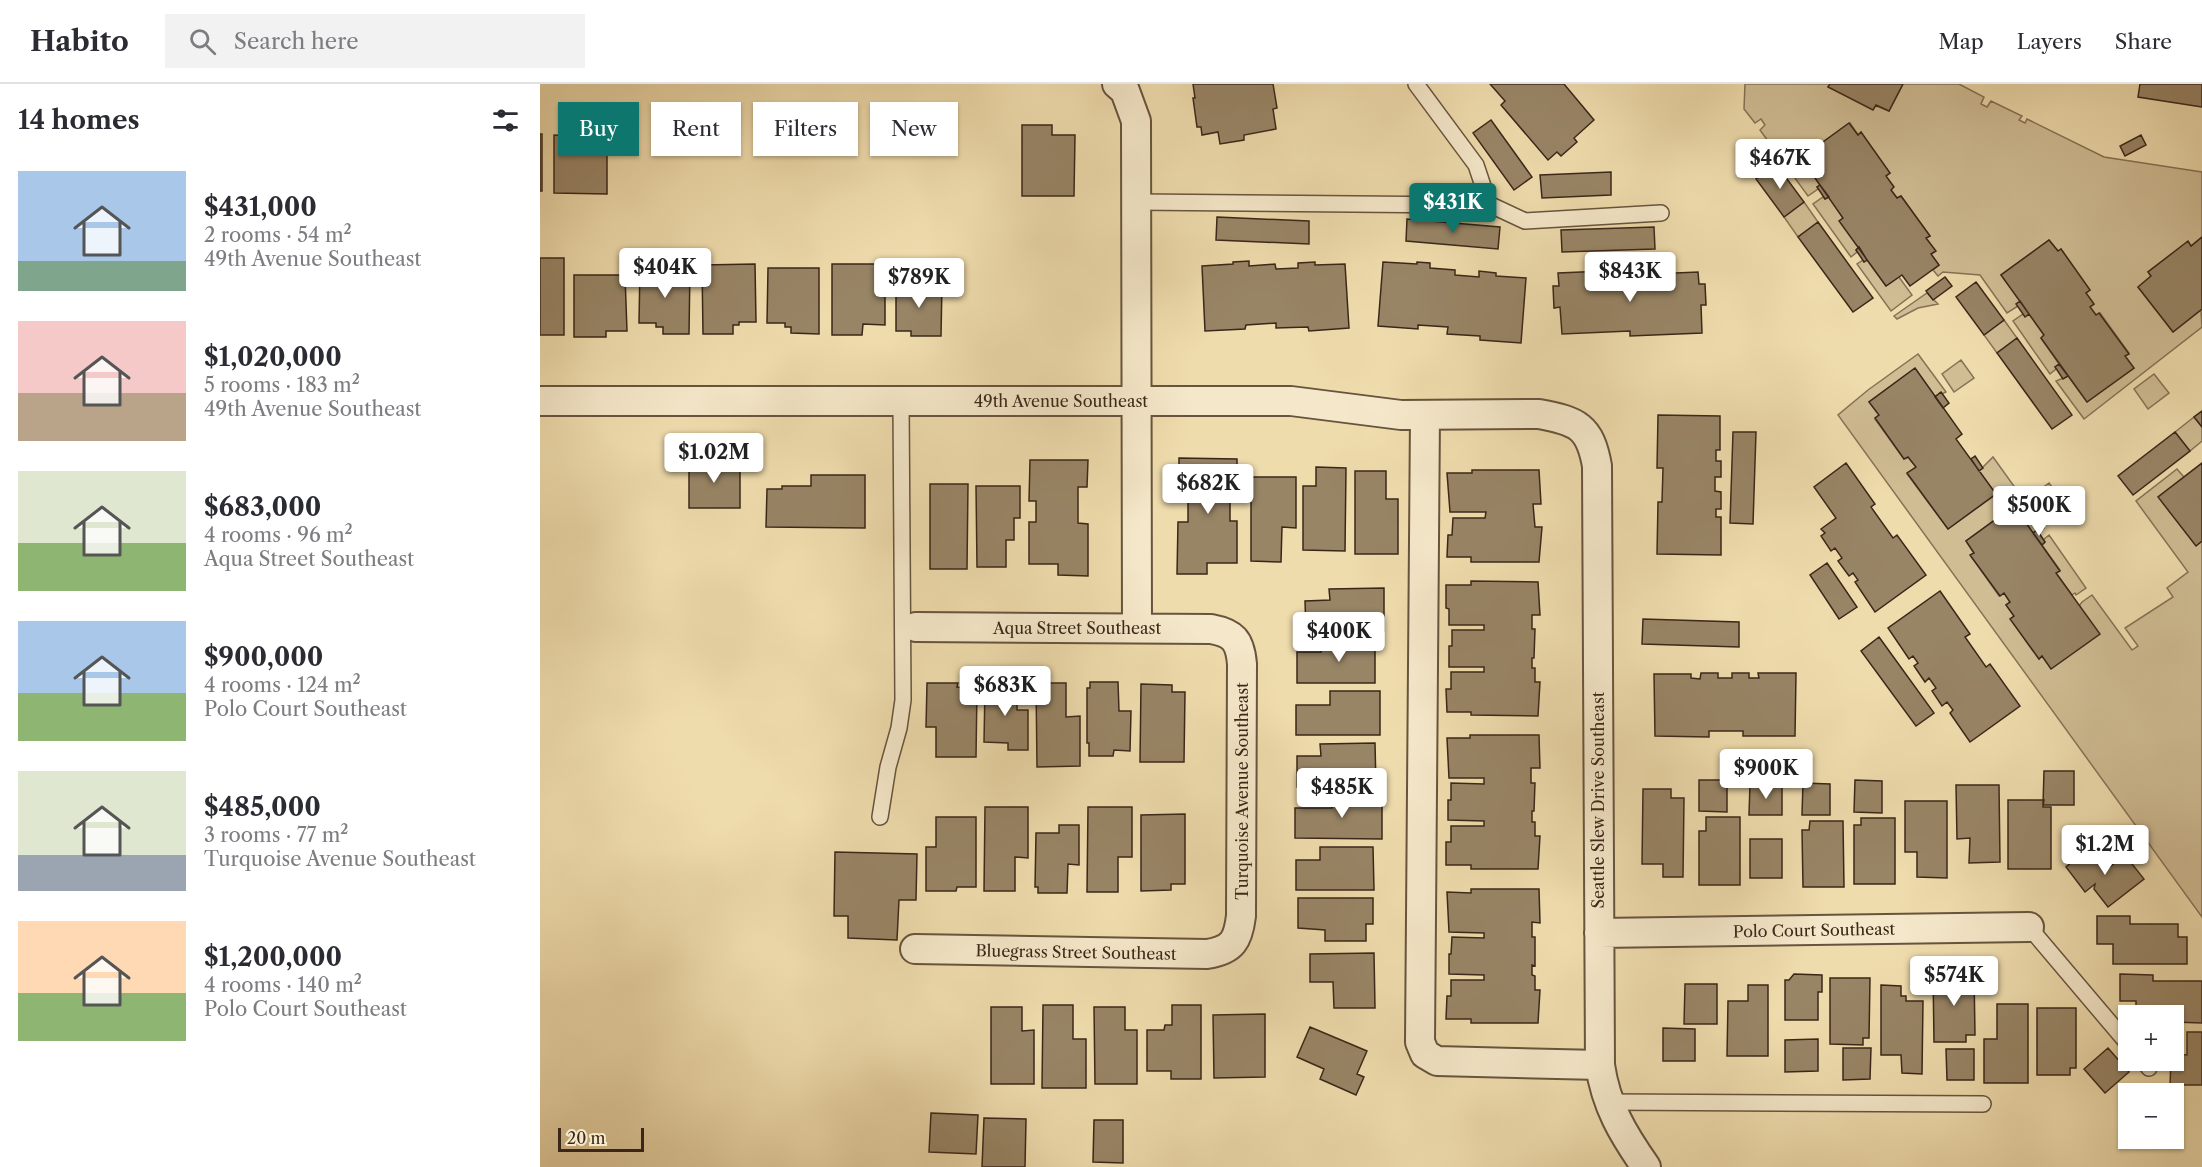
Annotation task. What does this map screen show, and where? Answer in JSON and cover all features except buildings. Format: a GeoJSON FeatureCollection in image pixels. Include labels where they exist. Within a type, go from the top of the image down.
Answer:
{"type":"FeatureCollection","features":[{"type":"Feature","properties":{"kind":"street"},"geometry":{"type":"LineString","coordinates":[[1117,84],[1125,91],[1136,121],[1137,628]]}},
{"type":"Feature","properties":{"kind":"street","name":"49th Avenue Southeast"},"geometry":{"type":"LineString","coordinates":[[540,401],[1290,401],[1383,414],[1539,414],[1560,418],[1579,426]]}},
{"type":"Feature","properties":{"kind":"street"},"geometry":{"type":"LineString","coordinates":[[1425,415],[1420,1042],[1425,1054],[1437,1061],[1600,1065]]}},
{"type":"Feature","properties":{"kind":"street","name":"Seattle Slew Drive Southeast"},"geometry":{"type":"LineString","coordinates":[[1579,426],[1593,444],[1597,466],[1600,1065],[1608,1102],[1628,1141],[1646,1167]]}},
{"type":"Feature","properties":{"kind":"street","name":"Aqua Street Southeast"},"geometry":{"type":"LineString","coordinates":[[916,627],[1211,628],[1226,632],[1235,639]]}},
{"type":"Feature","properties":{"kind":"street","name":"Turquoise Avenue Southeast"},"geometry":{"type":"LineString","coordinates":[[1233,943],[1239,933],[1241,904],[1242,664],[1241,651],[1235,639]]}},
{"type":"Feature","properties":{"kind":"street","name":"Polo Court Southeast"},"geometry":{"type":"LineString","coordinates":[[1599,933],[2029,927]]}},
{"type":"Feature","properties":{"kind":"street","name":"Bluegrass Street Southeast"},"geometry":{"type":"LineString","coordinates":[[915,949],[1207,954],[1220,952],[1233,943]]}},
{"type":"Feature","properties":{"kind":"lane"},"geometry":{"type":"LineString","coordinates":[[1416,84],[1476,165],[1483,186],[1480,200]]}},
{"type":"Feature","properties":{"kind":"lane"},"geometry":{"type":"LineString","coordinates":[[1136,202],[1464,205],[1480,200],[1525,221],[1661,213]]}},
{"type":"Feature","properties":{"kind":"lane"},"geometry":{"type":"LineString","coordinates":[[880,817],[888,766],[899,728],[903,700],[901,401]]}},
{"type":"Feature","properties":{"kind":"lane"},"geometry":{"type":"LineString","coordinates":[[2029,927],[2118,1032]]}},
{"type":"Feature","properties":{"kind":"lane"},"geometry":{"type":"LineString","coordinates":[[1608,1102],[1983,1104]]}},
{"type":"Feature","properties":{"kind":"shaded area"},"geometry":{"type":"Polygon","coordinates":[[[1745,84],[1830,84],[1828,87],[1889,111],[1903,84],[1959,84],[1984,97],[1981,104],[1987,107],[1991,101],[2022,116],[2019,120],[2025,123],[2027,119],[2104,157],[2202,172],[2202,237],[2191,246],[2188,242],[2148,272],[2151,276],[2138,287],[2173,332],[2201,310],[2202,327],[2084,419],[2056,381],[2068,376],[2087,402],[2134,368],[2125,356],[2129,353],[2100,313],[2096,315],[2090,307],[2094,304],[2086,293],[2090,290],[2061,249],[2058,251],[2049,240],[2001,275],[2020,301],[2018,306],[2007,313],[1980,275],[1943,272],[1938,276],[1933,270],[1939,265],[1931,254],[1935,251],[1926,238],[1930,236],[1901,196],[1897,198],[1891,190],[1886,176],[1890,173],[1861,133],[1858,135],[1850,123],[1801,158],[1820,185],[1808,196],[1760,130],[1765,125],[1761,119],[1755,123],[1744,109],[1745,84]]]}},
{"type":"Feature","properties":{"kind":"shaded area"},"geometry":{"type":"Polygon","coordinates":[[[1823,197],[1825,199],[1829,197],[1859,247],[1851,257],[1813,204],[1823,197]]]}},
{"type":"Feature","properties":{"kind":"shaded area"},"geometry":{"type":"Polygon","coordinates":[[[1804,202],[1818,222],[1798,237],[1784,217],[1804,202]]]}},
{"type":"Feature","properties":{"kind":"shaded area"},"geometry":{"type":"Polygon","coordinates":[[[1863,260],[1864,262],[1867,260],[1886,286],[1899,277],[1912,295],[1891,311],[1857,264],[1863,260]]]}},
{"type":"Feature","properties":{"kind":"shaded area"},"geometry":{"type":"Polygon","coordinates":[[[1927,293],[1938,304],[1918,308],[1897,319],[1894,316],[1927,293]]]}},
{"type":"Feature","properties":{"kind":"shaded area"},"geometry":{"type":"Polygon","coordinates":[[[2023,314],[2029,314],[2044,335],[2041,338],[2059,364],[2050,374],[2013,321],[2023,314]]]}},
{"type":"Feature","properties":{"kind":"shaded area"},"geometry":{"type":"Polygon","coordinates":[[[2004,320],[2017,338],[1997,353],[1984,335],[2004,320]]]}},
{"type":"Feature","properties":{"kind":"shaded area"},"geometry":{"type":"Polygon","coordinates":[[[1918,354],[1946,392],[1935,397],[1914,369],[1869,402],[1879,415],[1875,419],[1904,459],[1908,457],[1916,467],[1907,474],[1948,529],[1996,494],[1979,471],[1993,457],[2044,528],[2033,533],[2014,506],[1966,541],[1974,553],[1971,556],[1999,596],[2004,593],[2010,602],[2006,605],[2014,616],[2011,619],[2039,659],[2082,602],[2092,595],[2132,650],[2138,646],[2125,628],[2173,597],[2167,588],[2188,572],[2136,501],[2177,469],[2184,477],[2197,545],[2202,541],[2202,917],[1838,415],[1918,354]]]}},
{"type":"Feature","properties":{"kind":"shaded area"},"geometry":{"type":"Polygon","coordinates":[[[1961,360],[1974,378],[1954,392],[1942,374],[1961,360]]]}},
{"type":"Feature","properties":{"kind":"shaded area"},"geometry":{"type":"Polygon","coordinates":[[[2154,374],[2169,393],[2148,409],[2134,389],[2154,374]]]}},
{"type":"Feature","properties":{"kind":"shaded area"},"geometry":{"type":"Polygon","coordinates":[[[2194,417],[2202,427],[2202,441],[2190,451],[2175,432],[2194,417]]]}},
{"type":"Feature","properties":{"kind":"shaded area"},"geometry":{"type":"Polygon","coordinates":[[[2049,483],[2062,501],[2043,515],[2030,497],[2049,483]]]}},
{"type":"Feature","properties":{"kind":"shaded area"},"geometry":{"type":"Polygon","coordinates":[[[2049,535],[2086,588],[2076,595],[2075,593],[2072,595],[2056,573],[2060,570],[2042,545],[2045,542],[2043,540],[2049,535]]]}}]}
